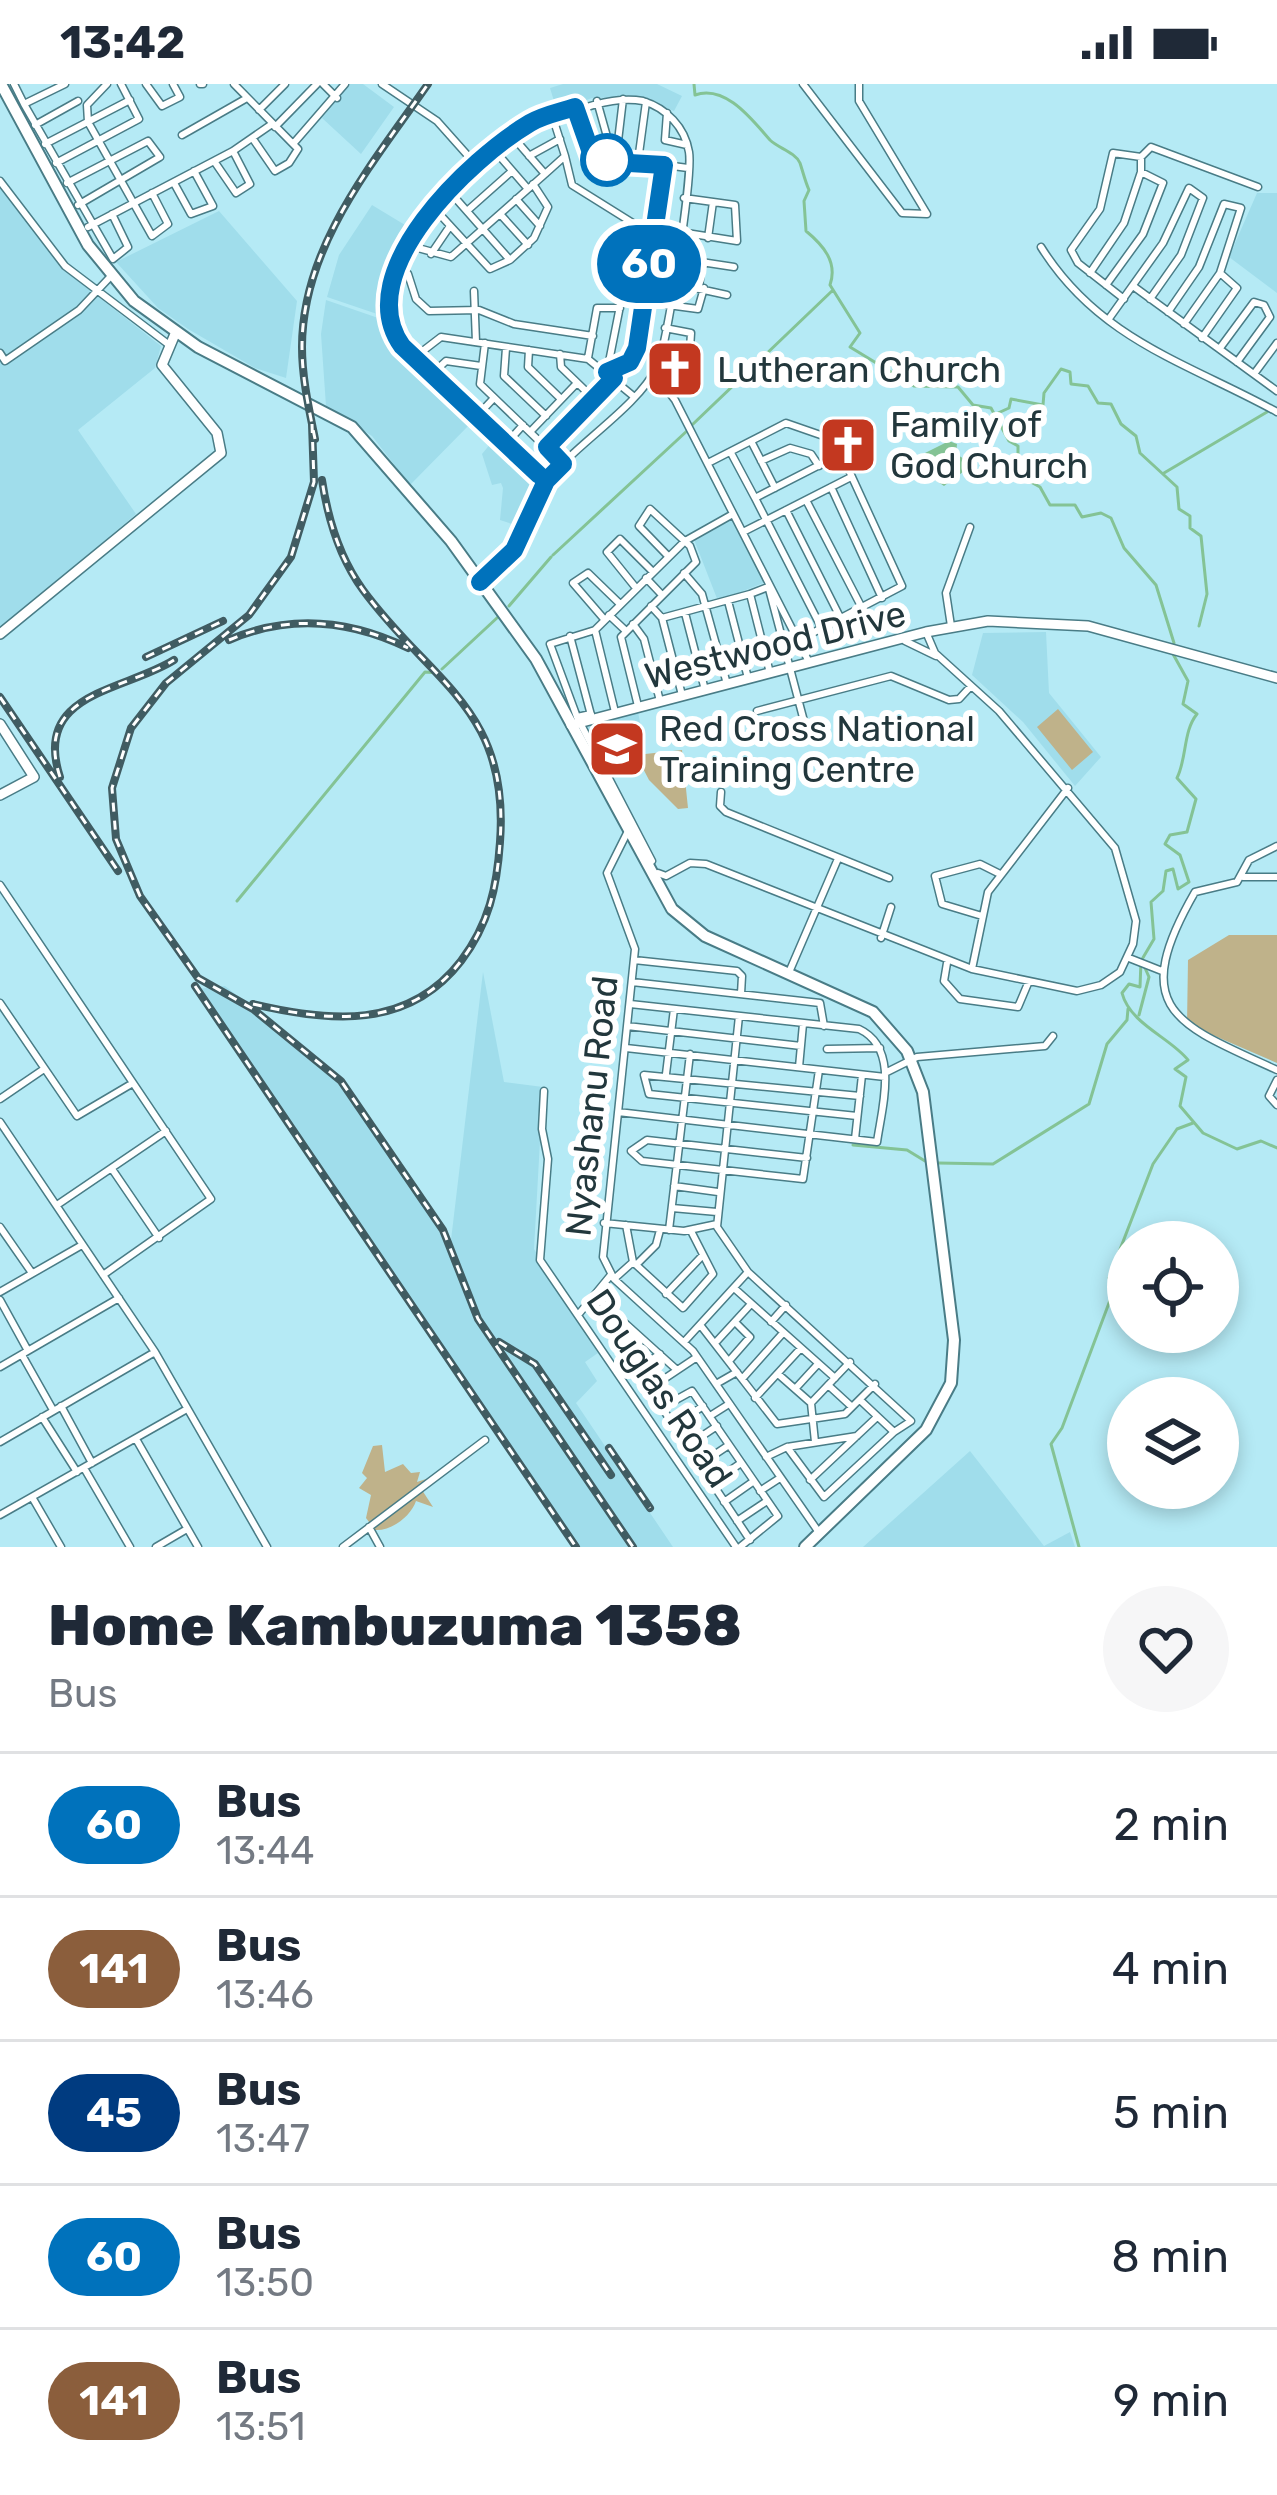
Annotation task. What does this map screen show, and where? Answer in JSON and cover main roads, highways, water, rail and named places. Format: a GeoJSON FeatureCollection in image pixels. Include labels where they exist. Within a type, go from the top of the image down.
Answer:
{"type":"FeatureCollection","features":[{"type":"Feature","properties":{"kind":"main road"},"geometry":{"type":"LineString","coordinates":[[1,84],[111,276],[171,339],[352,427],[480,582],[576,721],[627,832],[664,898],[686,922],[714,940],[790,970],[873,1012],[912,1060],[928,1116],[954,1366],[933,1422],[803,1547]]}},
{"type":"Feature","properties":{"kind":"waterway"},"geometry":{"type":"LineString","coordinates":[[694,84],[695,95],[717,95],[738,106],[800,163],[809,190],[804,201],[806,231],[827,255],[830,285],[860,333],[850,347],[914,386],[958,387],[973,405],[991,408],[1009,441],[1018,446],[1018,457],[1026,459],[1029,481],[1040,487],[1050,505],[1075,505],[1082,517],[1101,513],[1111,518],[1124,548],[1156,585],[1174,643]]}},
{"type":"Feature","properties":{"kind":"waterway"},"geometry":{"type":"LineString","coordinates":[[692,425],[833,290]]}},
{"type":"Feature","properties":{"kind":"waterway"},"geometry":{"type":"LineString","coordinates":[[998,413],[1009,408],[1011,399],[1043,405],[1044,393],[1061,369],[1070,372],[1071,384],[1088,386],[1098,403],[1111,404],[1121,424],[1136,436],[1140,453],[1177,487],[1179,509],[1190,516],[1190,528],[1201,536],[1207,594],[1199,626]]}},
{"type":"Feature","properties":{"kind":"waterway"},"geometry":{"type":"LineString","coordinates":[[1164,473],[1267,412]]}},
{"type":"Feature","properties":{"kind":"waterway"},"geometry":{"type":"LineString","coordinates":[[553,555],[688,430]]}},
{"type":"Feature","properties":{"kind":"waterway"},"geometry":{"type":"LineString","coordinates":[[509,606],[551,557]]}},
{"type":"Feature","properties":{"kind":"waterway"},"geometry":{"type":"LineString","coordinates":[[442,669],[498,617]]}},
{"type":"Feature","properties":{"kind":"waterway"},"geometry":{"type":"LineString","coordinates":[[1173,654],[1188,681],[1183,704],[1197,714],[1177,778],[1196,799],[1187,832],[1170,835],[1165,844],[1180,855],[1189,882],[1178,889],[1173,869],[1166,871],[1163,891],[1151,902],[1154,939],[1141,961],[1140,987],[1129,984],[1122,993],[1133,1013],[1188,1060],[1175,1069],[1186,1077],[1180,1106],[1203,1133],[1237,1149],[1261,1141],[1277,1148]]}},
{"type":"Feature","properties":{"kind":"waterway"},"geometry":{"type":"LineString","coordinates":[[237,901],[425,672],[439,673]]}},
{"type":"Feature","properties":{"kind":"waterway"},"geometry":{"type":"LineString","coordinates":[[1139,1015],[1149,977],[1145,968]]}},
{"type":"Feature","properties":{"kind":"waterway"},"geometry":{"type":"LineString","coordinates":[[938,1163],[993,1164],[1089,1104],[1107,1044],[1127,1020],[1128,1009]]}},
{"type":"Feature","properties":{"kind":"waterway"},"geometry":{"type":"LineString","coordinates":[[1079,1547],[1051,1444],[1062,1428],[1115,1287],[1109,1278],[1153,1164],[1177,1129],[1193,1123]]}},
{"type":"Feature","properties":{"kind":"waterway"},"geometry":{"type":"LineString","coordinates":[[853,1145],[907,1150],[925,1161]]}},
{"type":"Feature","properties":{"kind":"railway"},"geometry":{"type":"LineString","coordinates":[[315,439],[302,347],[314,274],[344,207],[428,84]]}},
{"type":"Feature","properties":{"kind":"railway"},"geometry":{"type":"LineString","coordinates":[[312,424],[314,482],[291,557],[249,615],[166,683],[131,728],[112,788],[116,839],[140,896],[198,978],[253,1009],[341,1081],[443,1230],[478,1319],[633,1547]]}},
{"type":"Feature","properties":{"kind":"railway"},"geometry":{"type":"LineString","coordinates":[[253,1004],[338,1016],[392,1010],[417,999],[440,983],[471,947],[485,919],[497,874],[500,797],[479,728],[347,565],[322,480]]}},
{"type":"Feature","properties":{"kind":"railway"},"geometry":{"type":"LineString","coordinates":[[146,657],[223,621]]}},
{"type":"Feature","properties":{"kind":"railway"},"geometry":{"type":"LineString","coordinates":[[229,640],[274,626],[319,624],[364,631],[408,648]]}},
{"type":"Feature","properties":{"kind":"railway"},"geometry":{"type":"LineString","coordinates":[[60,777],[55,749],[59,727],[71,711],[88,698],[174,660]]}},
{"type":"Feature","properties":{"kind":"railway"},"geometry":{"type":"LineString","coordinates":[[0,697],[118,871]]}},
{"type":"Feature","properties":{"kind":"railway"},"geometry":{"type":"LineString","coordinates":[[195,986],[576,1547]]}},
{"type":"Feature","properties":{"kind":"railway"},"geometry":{"type":"LineString","coordinates":[[499,1342],[535,1364],[611,1475]]}},
{"type":"Feature","properties":{"kind":"railway"},"geometry":{"type":"LineString","coordinates":[[609,1448],[650,1508]]}},
{"type":"Feature","properties":{"kind":"place","name":"Lutheran Church"},"geometry":{"type":"Point","coordinates":[675,369]}},
{"type":"Feature","properties":{"kind":"place","name":"Family of God Church"},"geometry":{"type":"Point","coordinates":[848,445]}},
{"type":"Feature","properties":{"kind":"place","name":"Red Cross National Training Centre"},"geometry":{"type":"Point","coordinates":[617,749]}}]}
